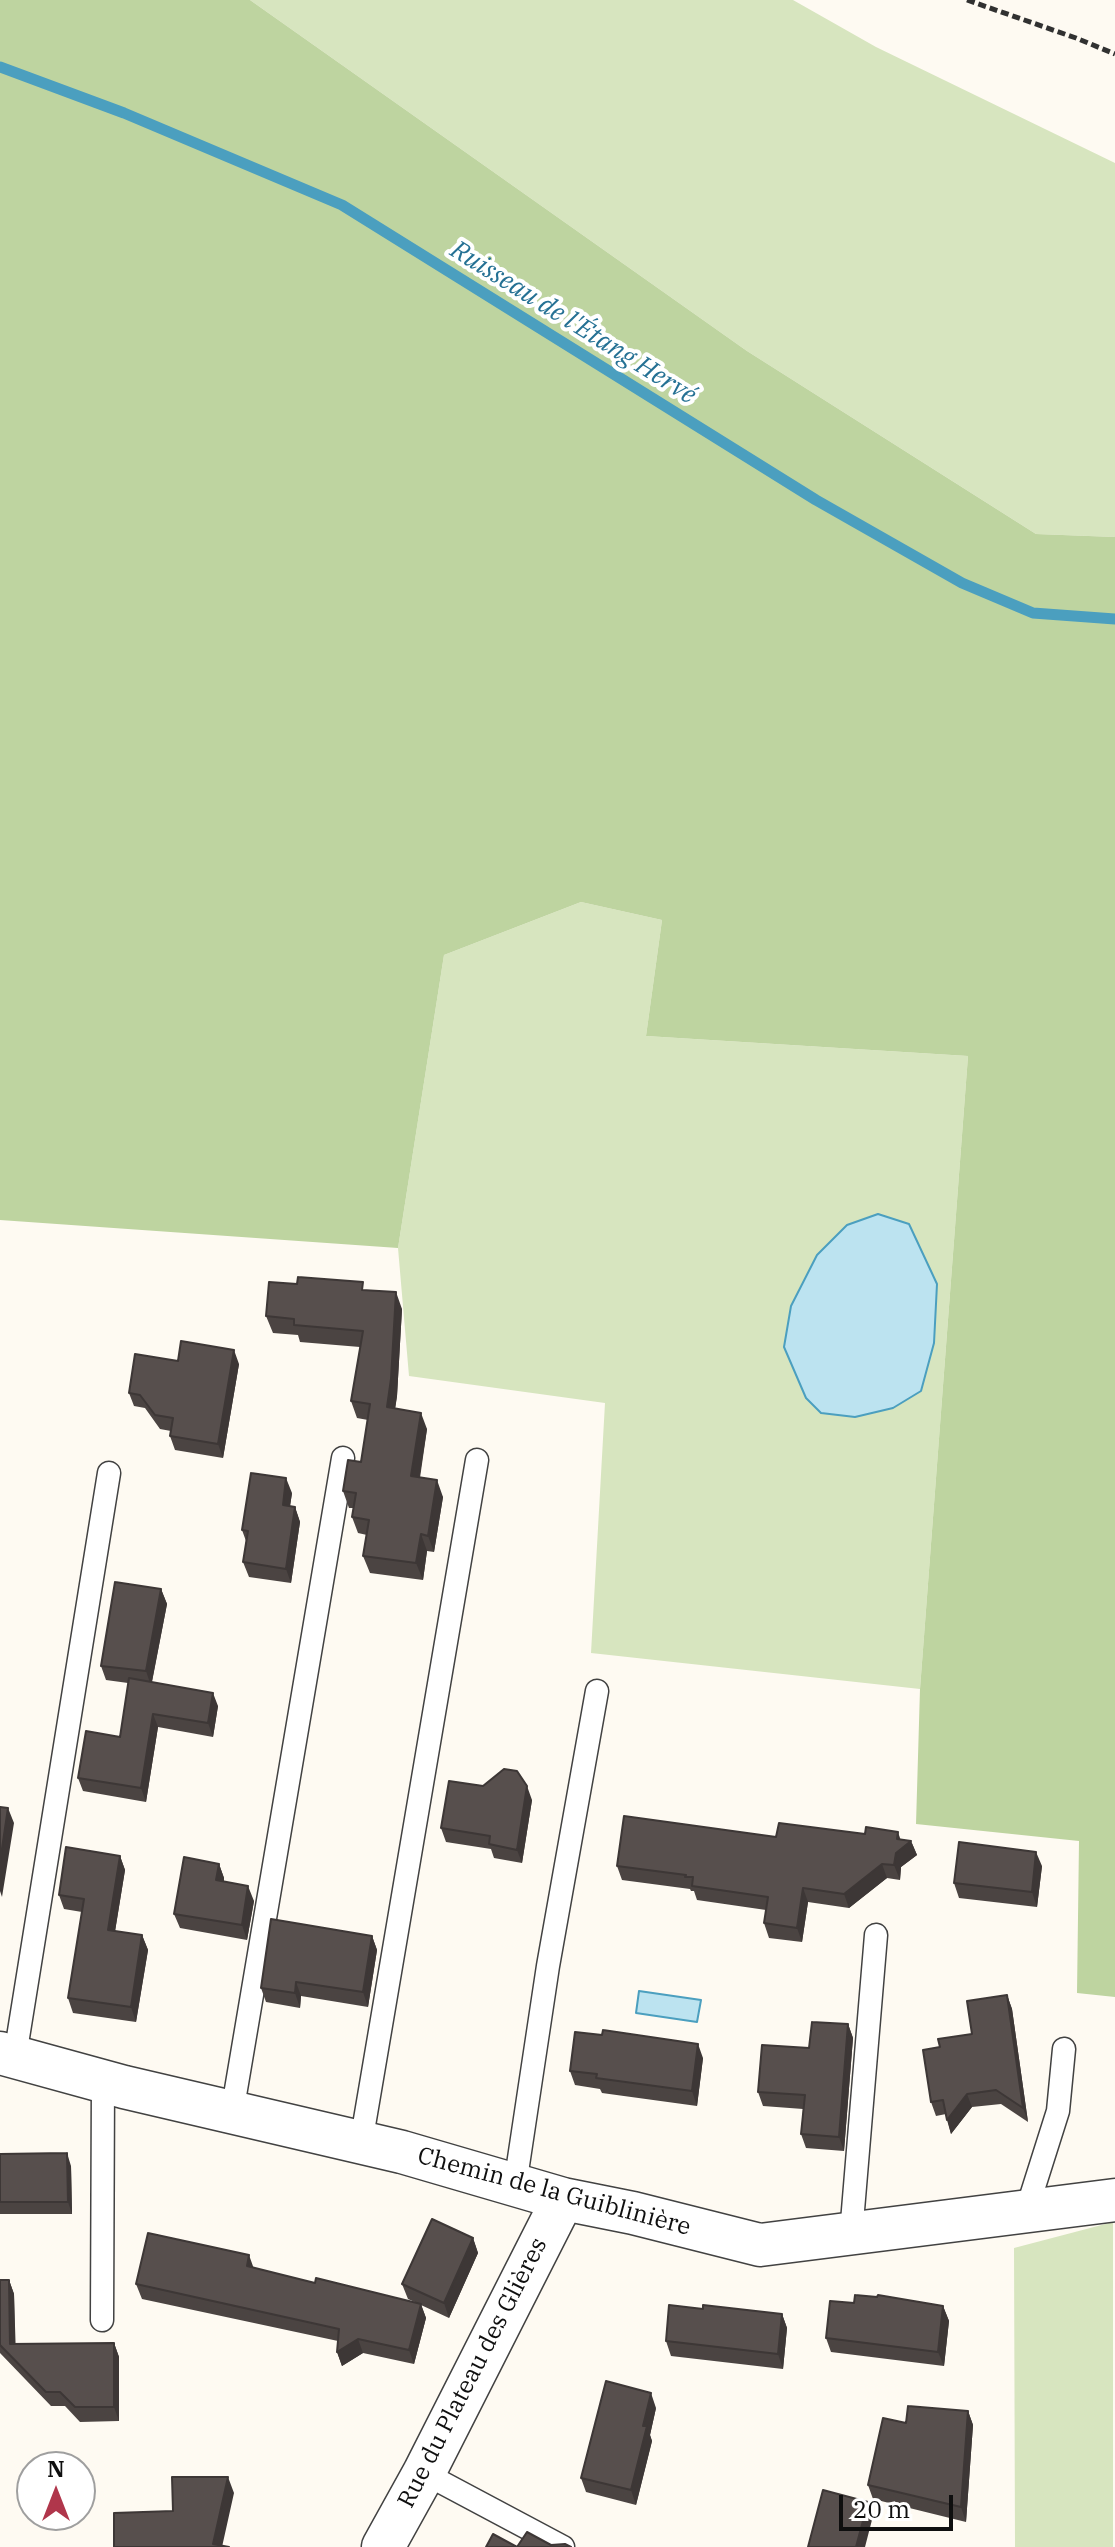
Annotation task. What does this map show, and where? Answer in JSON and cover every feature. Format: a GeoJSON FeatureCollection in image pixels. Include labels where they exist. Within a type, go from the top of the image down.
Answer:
{"type":"FeatureCollection","features":[{"type":"Feature","properties":{"kind":"street","name":"Chemin de la Guiblinière"},"geometry":{"type":"LineString","coordinates":[[7,2055],[361,2143],[563,2199],[760,2245],[1115,2200]]}},
{"type":"Feature","properties":{"kind":"street","name":"Rue du Plateau des Glières"},"geometry":{"type":"LineString","coordinates":[[383,2547],[424,2473],[563,2199]]}},
{"type":"Feature","properties":{"kind":"lane"},"geometry":{"type":"LineString","coordinates":[[232,2113],[343,1458]]}},
{"type":"Feature","properties":{"kind":"lane"},"geometry":{"type":"LineString","coordinates":[[361,2143],[477,1460]]}},
{"type":"Feature","properties":{"kind":"lane"},"geometry":{"type":"LineString","coordinates":[[7,2055],[109,1473]]}},
{"type":"Feature","properties":{"kind":"lane"},"geometry":{"type":"LineString","coordinates":[[515,2185],[548,1966],[597,1691]]}},
{"type":"Feature","properties":{"kind":"lane"},"geometry":{"type":"LineString","coordinates":[[851,2234],[876,1935]]}},
{"type":"Feature","properties":{"kind":"lane"},"geometry":{"type":"LineString","coordinates":[[1026,2212],[1058,2111],[1064,2049]]}},
{"type":"Feature","properties":{"kind":"lane"},"geometry":{"type":"LineString","coordinates":[[102,2320],[103,2081]]}},
{"type":"Feature","properties":{"kind":"lane"},"geometry":{"type":"LineString","coordinates":[[424,2473],[563,2547]]}},
{"type":"Feature","properties":{"kind":"path"},"geometry":{"type":"LineString","coordinates":[[967,0],[1115,54]]}},
{"type":"Feature","properties":{"kind":"green space"},"geometry":{"type":"Polygon","coordinates":[[[0,0],[250,0],[747,351],[1036,534],[1115,537],[1115,1997],[1077,1993],[1079,1841],[916,1824],[920,1689],[968,1056],[646,1036],[662,920],[581,902],[444,955],[398,1248],[0,1220],[0,0]]]}},
{"type":"Feature","properties":{"kind":"green space"},"geometry":{"type":"Polygon","coordinates":[[[250,0],[793,0],[876,47],[1115,163],[1115,537],[1036,534],[747,351],[250,0]]]}},
{"type":"Feature","properties":{"kind":"green space"},"geometry":{"type":"Polygon","coordinates":[[[581,902],[662,920],[646,1036],[968,1056],[920,1689],[591,1653],[605,1403],[409,1376],[398,1248],[444,955],[581,902]]]}},
{"type":"Feature","properties":{"kind":"green space"},"geometry":{"type":"Polygon","coordinates":[[[1113,2222],[1113,2547],[1015,2547],[1014,2248],[1113,2222]]]}},
{"type":"Feature","properties":{"kind":"water"},"geometry":{"type":"Polygon","coordinates":[[[878,1214],[909,1224],[937,1284],[934,1343],[921,1391],[893,1408],[855,1417],[821,1413],[806,1398],[784,1347],[791,1306],[817,1255],[847,1225],[878,1214]]]}},
{"type":"Feature","properties":{"kind":"water"},"geometry":{"type":"Polygon","coordinates":[[[639,1991],[701,2000],[697,2022],[636,2013],[639,1991]]]}},
{"type":"Feature","properties":{"kind":"building"},"geometry":{"type":"Polygon","coordinates":[[[298,1277],[363,1282],[362,1290],[396,1292],[387,1407],[421,1413],[411,1476],[437,1480],[428,1536],[421,1534],[416,1563],[363,1556],[369,1520],[352,1517],[356,1493],[343,1491],[348,1460],[361,1462],[370,1404],[351,1401],[363,1331],[294,1325],[294,1319],[266,1316],[269,1282],[297,1284],[298,1277]]]}},
{"type":"Feature","properties":{"kind":"building"},"geometry":{"type":"Polygon","coordinates":[[[181,1341],[234,1350],[218,1444],[170,1436],[173,1418],[155,1415],[140,1395],[129,1393],[135,1354],[178,1361],[181,1341]]]}},
{"type":"Feature","properties":{"kind":"building"},"geometry":{"type":"Polygon","coordinates":[[[251,1473],[286,1478],[283,1505],[295,1507],[286,1569],[243,1562],[248,1531],[242,1530],[251,1473]]]}},
{"type":"Feature","properties":{"kind":"building"},"geometry":{"type":"Polygon","coordinates":[[[115,1582],[161,1589],[146,1671],[101,1666],[115,1582]]]}},
{"type":"Feature","properties":{"kind":"building"},"geometry":{"type":"Polygon","coordinates":[[[129,1678],[213,1693],[208,1723],[153,1714],[141,1788],[78,1778],[86,1731],[120,1737],[129,1678]]]}},
{"type":"Feature","properties":{"kind":"building"},"geometry":{"type":"Polygon","coordinates":[[[504,1769],[517,1771],[527,1786],[517,1850],[489,1844],[490,1836],[441,1828],[449,1781],[483,1786],[504,1769]]]}},
{"type":"Feature","properties":{"kind":"building"},"geometry":{"type":"Polygon","coordinates":[[[0,1807],[8,1808],[0,1862],[0,1807]]]}},
{"type":"Feature","properties":{"kind":"building"},"geometry":{"type":"Polygon","coordinates":[[[624,1816],[776,1837],[779,1823],[865,1834],[866,1827],[898,1832],[897,1839],[911,1841],[896,1853],[894,1865],[882,1864],[844,1894],[803,1888],[797,1928],[764,1923],[768,1897],[692,1886],[693,1877],[686,1875],[617,1866],[624,1816]]]}},
{"type":"Feature","properties":{"kind":"building"},"geometry":{"type":"Polygon","coordinates":[[[959,1842],[1036,1852],[1032,1892],[954,1883],[959,1842]]]}},
{"type":"Feature","properties":{"kind":"building"},"geometry":{"type":"Polygon","coordinates":[[[66,1847],[120,1856],[108,1930],[142,1935],[131,2007],[68,1998],[84,1899],[59,1895],[66,1847]]]}},
{"type":"Feature","properties":{"kind":"building"},"geometry":{"type":"Polygon","coordinates":[[[184,1857],[219,1864],[216,1880],[248,1886],[242,1925],[174,1914],[184,1857]]]}},
{"type":"Feature","properties":{"kind":"building"},"geometry":{"type":"Polygon","coordinates":[[[271,1919],[372,1936],[363,1992],[296,1982],[295,1993],[261,1988],[271,1919]]]}},
{"type":"Feature","properties":{"kind":"building"},"geometry":{"type":"Polygon","coordinates":[[[1007,1995],[1023,2108],[996,2090],[967,2094],[947,2120],[943,2100],[931,2102],[923,2050],[940,2047],[938,2039],[972,2034],[967,2001],[1007,1995]]]}},
{"type":"Feature","properties":{"kind":"building"},"geometry":{"type":"Polygon","coordinates":[[[812,2022],[848,2024],[839,2137],[801,2134],[805,2095],[758,2092],[762,2045],[809,2048],[812,2022]]]}},
{"type":"Feature","properties":{"kind":"building"},"geometry":{"type":"Polygon","coordinates":[[[603,2030],[698,2044],[692,2091],[596,2078],[597,2074],[570,2071],[575,2032],[602,2035],[603,2030]]]}},
{"type":"Feature","properties":{"kind":"building"},"geometry":{"type":"Polygon","coordinates":[[[67,2153],[68,2202],[0,2202],[0,2154],[67,2153]]]}},
{"type":"Feature","properties":{"kind":"building"},"geometry":{"type":"Polygon","coordinates":[[[432,2219],[473,2238],[444,2303],[402,2284],[432,2219]]]}},
{"type":"Feature","properties":{"kind":"building"},"geometry":{"type":"Polygon","coordinates":[[[148,2233],[249,2255],[247,2266],[315,2283],[316,2278],[421,2304],[409,2350],[358,2339],[337,2352],[339,2329],[136,2284],[148,2233]]]}},
{"type":"Feature","properties":{"kind":"building"},"geometry":{"type":"Polygon","coordinates":[[[0,2280],[9,2280],[10,2344],[114,2343],[114,2407],[75,2407],[60,2392],[46,2392],[0,2345],[0,2280]]]}},
{"type":"Feature","properties":{"kind":"building"},"geometry":{"type":"Polygon","coordinates":[[[855,2295],[878,2295],[943,2306],[938,2352],[826,2338],[830,2301],[854,2303],[855,2295]]]}},
{"type":"Feature","properties":{"kind":"building"},"geometry":{"type":"Polygon","coordinates":[[[669,2305],[703,2309],[703,2305],[782,2314],[778,2354],[666,2341],[669,2305]]]}},
{"type":"Feature","properties":{"kind":"building"},"geometry":{"type":"Polygon","coordinates":[[[606,2381],[651,2393],[643,2426],[647,2426],[631,2490],[581,2478],[606,2381]]]}},
{"type":"Feature","properties":{"kind":"building"},"geometry":{"type":"Polygon","coordinates":[[[908,2406],[968,2411],[961,2507],[868,2485],[883,2418],[906,2423],[908,2406]]]}},
{"type":"Feature","properties":{"kind":"building"},"geometry":{"type":"Polygon","coordinates":[[[172,2477],[228,2477],[213,2544],[229,2547],[114,2547],[114,2513],[173,2511],[172,2477]]]}},
{"type":"Feature","properties":{"kind":"building"},"geometry":{"type":"Polygon","coordinates":[[[823,2490],[868,2502],[856,2547],[808,2547],[823,2490]]]}},
{"type":"Feature","properties":{"kind":"building"},"geometry":{"type":"Polygon","coordinates":[[[527,2532],[551,2545],[571,2547],[517,2547],[527,2532]]]}},
{"type":"Feature","properties":{"kind":"building"},"geometry":{"type":"Polygon","coordinates":[[[493,2534],[517,2547],[486,2547],[493,2534]]]}},
{"type":"Feature","properties":{"kind":"waterway","name":"Ruisseau de l'Étang Hervé"},"geometry":{"type":"LineString","coordinates":[[0,67],[124,113],[342,205],[816,500],[962,583],[1033,613],[1115,619]]}}]}
